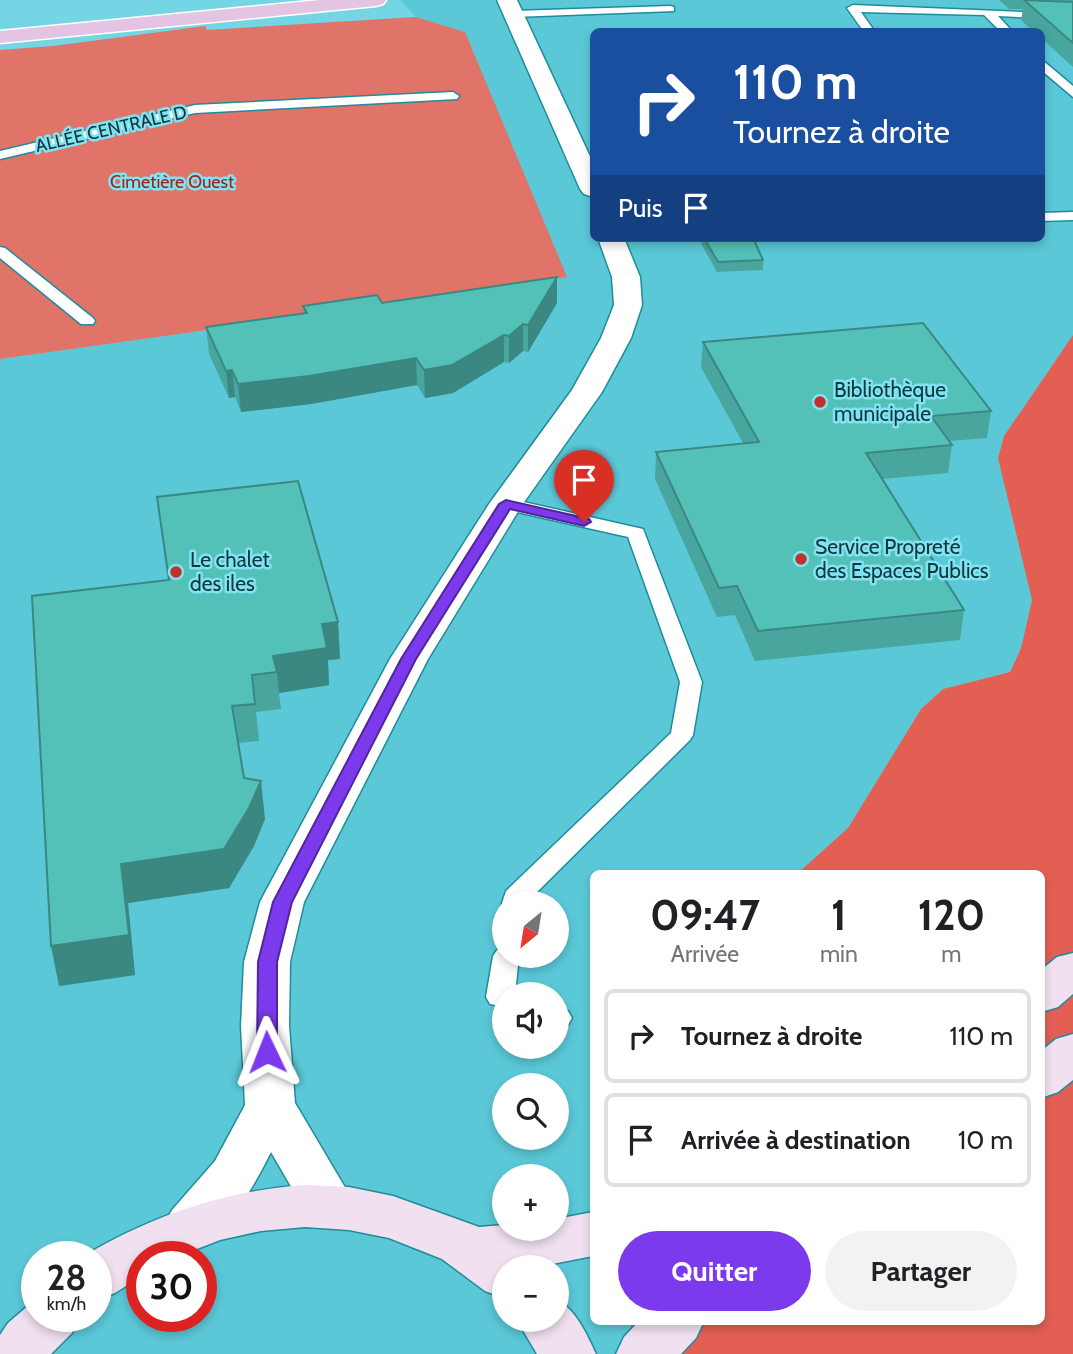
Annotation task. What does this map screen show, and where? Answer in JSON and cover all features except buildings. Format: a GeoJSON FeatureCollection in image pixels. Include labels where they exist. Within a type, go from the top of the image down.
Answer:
{"type":"FeatureCollection","features":[{"type":"Feature","properties":{"kind":"main road"},"geometry":{"type":"LineString","coordinates":[[129,25],[278,0]]}},
{"type":"Feature","properties":{"kind":"main road"},"geometry":{"type":"LineString","coordinates":[[0,37],[376,0]]}},
{"type":"Feature","properties":{"kind":"main road"},"geometry":{"type":"LineString","coordinates":[[1045,992],[1073,969]]}},
{"type":"Feature","properties":{"kind":"main road"},"geometry":{"type":"LineString","coordinates":[[1045,1076],[1073,1052]]}},
{"type":"Feature","properties":{"kind":"main road"},"geometry":{"type":"LineString","coordinates":[[112,1266],[130,1253],[191,1225],[261,1208],[330,1206],[405,1219],[489,1263],[547,1243],[590,1235]]}},
{"type":"Feature","properties":{"kind":"main road"},"geometry":{"type":"LineString","coordinates":[[644,1354],[672,1325]]}},
{"type":"Feature","properties":{"kind":"main road"},"geometry":{"type":"LineString","coordinates":[[19,1354],[36,1332]]}},
{"type":"Feature","properties":{"kind":"main road"},"geometry":{"type":"LineString","coordinates":[[553,1332],[568,1354]]}},
{"type":"Feature","properties":{"kind":"street"},"geometry":{"type":"LineString","coordinates":[[510,7],[590,182]]}},
{"type":"Feature","properties":{"kind":"street"},"geometry":{"type":"LineString","coordinates":[[330,1206],[270,1105],[265,1026],[267,962],[282,902],[409,659],[506,504],[587,392],[616,338],[628,304],[626,277],[613,242]]}},
{"type":"Feature","properties":{"kind":"street"},"geometry":{"type":"LineString","coordinates":[[191,1225],[233,1176],[270,1105]]}},
{"type":"Feature","properties":{"kind":"lane"},"geometry":{"type":"LineString","coordinates":[[510,7],[670,9]]}},
{"type":"Feature","properties":{"kind":"lane"},"geometry":{"type":"LineString","coordinates":[[867,28],[853,8],[1073,17]]}},
{"type":"Feature","properties":{"kind":"lane"},"geometry":{"type":"LineString","coordinates":[[987,12],[1004,28]]}},
{"type":"Feature","properties":{"kind":"lane"},"geometry":{"type":"LineString","coordinates":[[1045,67],[1073,93]]}},
{"type":"Feature","properties":{"kind":"lane","name":"ALLÉE CENTRALE D"},"geometry":{"type":"LineString","coordinates":[[0,155],[195,109],[453,96]]}},
{"type":"Feature","properties":{"kind":"lane"},"geometry":{"type":"LineString","coordinates":[[1045,217],[1073,216]]}},
{"type":"Feature","properties":{"kind":"lane"},"geometry":{"type":"LineString","coordinates":[[0,251],[87,321]]}},
{"type":"Feature","properties":{"kind":"lane"},"geometry":{"type":"LineString","coordinates":[[506,504],[636,533],[691,682],[682,735],[521,891]]}},
{"type":"Feature","properties":{"kind":"shaded area"},"geometry":{"type":"Polygon","coordinates":[[[400,0],[1073,0],[1073,335],[1004,436],[998,458],[1032,600],[1021,648],[1009,672],[943,689],[921,709],[848,828],[801,870],[590,870],[590,1325],[631,1325],[637,1354],[0,1354],[0,359],[493,290],[465,32],[416,17],[400,0]]]}},
{"type":"Feature","properties":{"kind":"shaded area"},"geometry":{"type":"Polygon","coordinates":[[[1073,335],[1073,1354],[637,1354],[631,1325],[1045,1325],[1045,870],[801,870],[848,828],[921,709],[943,689],[1010,672],[1021,648],[1032,600],[998,458],[1004,436],[1073,335]]]}},
{"type":"Feature","properties":{"kind":"green space","name":"Cimetière Ouest"},"geometry":{"type":"Polygon","coordinates":[[[416,17],[465,32],[567,277],[493,290],[0,359],[0,50],[53,46],[205,26],[207,30],[416,17]]]}},
{"type":"Feature","properties":{"kind":"place","name":"Bibliothèque municipale"},"geometry":{"type":"Point","coordinates":[820,402]}},
{"type":"Feature","properties":{"kind":"place","name":"Service Propreté des Espaces Publics"},"geometry":{"type":"Point","coordinates":[801,559]}},
{"type":"Feature","properties":{"kind":"place","name":"Le chalet des iles"},"geometry":{"type":"Point","coordinates":[176,572]}},
{"type":"Feature","properties":{"kind":"route"},"geometry":{"type":"LineString","coordinates":[[267,1052],[267,962],[282,902],[409,659],[506,504],[584,522]]}}]}
